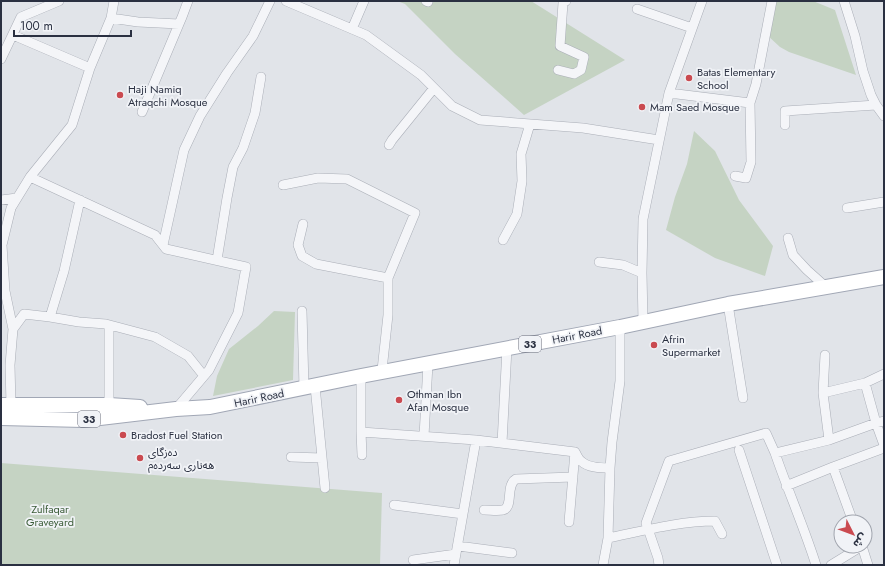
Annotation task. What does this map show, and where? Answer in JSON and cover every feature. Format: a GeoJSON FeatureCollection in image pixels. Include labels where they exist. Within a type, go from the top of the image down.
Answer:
{"type":"FeatureCollection","features":[{"type":"Feature","properties":{"kind":"main road","name":"Harir Road"},"geometry":{"type":"LineString","coordinates":[[176,409],[210,407],[728,304],[884,277]]}},
{"type":"Feature","properties":{"kind":"main road","name":"33"},"geometry":{"type":"LineString","coordinates":[[6,405],[109,405],[176,409]]}},
{"type":"Feature","properties":{"kind":"main road","name":"33"},"geometry":{"type":"LineString","coordinates":[[1,418],[83,420],[176,409]]}},
{"type":"Feature","properties":{"kind":"street"},"geometry":{"type":"LineString","coordinates":[[1,59],[21,17],[58,1]]}},
{"type":"Feature","properties":{"kind":"street"},"geometry":{"type":"LineString","coordinates":[[6,405],[13,329],[4,290],[2,245],[11,208],[30,177],[72,125],[90,68],[111,18],[114,1]]}},
{"type":"Feature","properties":{"kind":"street"},"geometry":{"type":"LineString","coordinates":[[142,112],[188,1]]}},
{"type":"Feature","properties":{"kind":"street"},"geometry":{"type":"LineString","coordinates":[[163,245],[184,150],[200,116],[227,73],[253,36],[270,1]]}},
{"type":"Feature","properties":{"kind":"street"},"geometry":{"type":"LineString","coordinates":[[286,1],[307,5],[366,35],[421,75],[452,106],[480,120],[583,128],[659,140]]}},
{"type":"Feature","properties":{"kind":"street"},"geometry":{"type":"LineString","coordinates":[[352,29],[364,1]]}},
{"type":"Feature","properties":{"kind":"street"},"geometry":{"type":"LineString","coordinates":[[558,70],[574,74],[581,70],[584,57],[560,46],[563,3],[566,1]]}},
{"type":"Feature","properties":{"kind":"street"},"geometry":{"type":"LineString","coordinates":[[643,322],[642,219],[669,93],[702,1]]}},
{"type":"Feature","properties":{"kind":"street"},"geometry":{"type":"LineString","coordinates":[[735,176],[746,178],[751,162],[750,104],[756,84],[772,1]]}},
{"type":"Feature","properties":{"kind":"street"},"geometry":{"type":"LineString","coordinates":[[844,1],[871,95],[884,116]]}},
{"type":"Feature","properties":{"kind":"street"},"geometry":{"type":"LineString","coordinates":[[637,9],[692,28]]}},
{"type":"Feature","properties":{"kind":"street"},"geometry":{"type":"LineString","coordinates":[[111,18],[138,22],[179,24]]}},
{"type":"Feature","properties":{"kind":"street"},"geometry":{"type":"LineString","coordinates":[[13,35],[90,68]]}},
{"type":"Feature","properties":{"kind":"street"},"geometry":{"type":"LineString","coordinates":[[217,260],[233,167],[243,148],[256,113],[261,77]]}},
{"type":"Feature","properties":{"kind":"street"},"geometry":{"type":"LineString","coordinates":[[389,145],[434,88]]}},
{"type":"Feature","properties":{"kind":"street"},"geometry":{"type":"LineString","coordinates":[[669,93],[750,104]]}},
{"type":"Feature","properties":{"kind":"street"},"geometry":{"type":"LineString","coordinates":[[785,125],[785,111],[876,105]]}},
{"type":"Feature","properties":{"kind":"street"},"geometry":{"type":"LineString","coordinates":[[503,240],[516,214],[522,180],[522,154],[530,124]]}},
{"type":"Feature","properties":{"kind":"street"},"geometry":{"type":"LineString","coordinates":[[30,177],[155,235],[166,249],[246,267],[238,313],[208,370],[176,409]]}},
{"type":"Feature","properties":{"kind":"street"},"geometry":{"type":"LineString","coordinates":[[283,185],[318,178],[347,179],[415,213],[388,278],[388,315],[382,370],[384,372]]}},
{"type":"Feature","properties":{"kind":"street"},"geometry":{"type":"LineString","coordinates":[[1,200],[17,198]]}},
{"type":"Feature","properties":{"kind":"street"},"geometry":{"type":"LineString","coordinates":[[50,317],[64,271],[80,200]]}},
{"type":"Feature","properties":{"kind":"street"},"geometry":{"type":"LineString","coordinates":[[847,208],[884,202]]}},
{"type":"Feature","properties":{"kind":"street"},"geometry":{"type":"LineString","coordinates":[[303,224],[298,245],[302,256],[316,264],[388,278]]}},
{"type":"Feature","properties":{"kind":"street"},"geometry":{"type":"LineString","coordinates":[[788,238],[793,255],[826,287]]}},
{"type":"Feature","properties":{"kind":"street"},"geometry":{"type":"LineString","coordinates":[[599,262],[623,265],[642,273]]}},
{"type":"Feature","properties":{"kind":"street"},"geometry":{"type":"LineString","coordinates":[[728,304],[743,398]]}},
{"type":"Feature","properties":{"kind":"street"},"geometry":{"type":"LineString","coordinates":[[302,311],[309,387],[322,458],[324,488]]}},
{"type":"Feature","properties":{"kind":"street"},"geometry":{"type":"LineString","coordinates":[[13,329],[24,314],[109,325],[155,337],[188,356],[204,376]]}},
{"type":"Feature","properties":{"kind":"street"},"geometry":{"type":"LineString","coordinates":[[109,325],[109,405]]}},
{"type":"Feature","properties":{"kind":"street"},"geometry":{"type":"LineString","coordinates":[[603,565],[608,538],[610,468],[620,381],[620,326]]}},
{"type":"Feature","properties":{"kind":"street"},"geometry":{"type":"LineString","coordinates":[[502,443],[507,348]]}},
{"type":"Feature","properties":{"kind":"street"},"geometry":{"type":"LineString","coordinates":[[825,355],[823,393],[829,440]]}},
{"type":"Feature","properties":{"kind":"street"},"geometry":{"type":"LineString","coordinates":[[424,436],[428,364]]}},
{"type":"Feature","properties":{"kind":"street"},"geometry":{"type":"LineString","coordinates":[[823,393],[865,383],[884,374]]}},
{"type":"Feature","properties":{"kind":"street"},"geometry":{"type":"LineString","coordinates":[[361,376],[362,455]]}},
{"type":"Feature","properties":{"kind":"street"},"geometry":{"type":"LineString","coordinates":[[865,383],[880,422],[884,445]]}},
{"type":"Feature","properties":{"kind":"street"},"geometry":{"type":"LineString","coordinates":[[775,453],[829,440],[880,422]]}},
{"type":"Feature","properties":{"kind":"street"},"geometry":{"type":"LineString","coordinates":[[361,432],[476,440],[575,452]]}},
{"type":"Feature","properties":{"kind":"street"},"geometry":{"type":"LineString","coordinates":[[659,565],[646,523],[669,461],[766,433],[807,536],[816,565]]}},
{"type":"Feature","properties":{"kind":"street"},"geometry":{"type":"LineString","coordinates":[[454,565],[476,440]]}},
{"type":"Feature","properties":{"kind":"street"},"geometry":{"type":"LineString","coordinates":[[786,486],[884,448]]}},
{"type":"Feature","properties":{"kind":"street"},"geometry":{"type":"LineString","coordinates":[[739,450],[777,565]]}},
{"type":"Feature","properties":{"kind":"street"},"geometry":{"type":"LineString","coordinates":[[575,452],[580,461],[588,465],[599,468],[610,468]]}},
{"type":"Feature","properties":{"kind":"street"},"geometry":{"type":"LineString","coordinates":[[569,522],[575,452]]}},
{"type":"Feature","properties":{"kind":"street"},"geometry":{"type":"LineString","coordinates":[[291,457],[322,458]]}},
{"type":"Feature","properties":{"kind":"street"},"geometry":{"type":"LineString","coordinates":[[833,467],[850,514]]}},
{"type":"Feature","properties":{"kind":"street"},"geometry":{"type":"LineString","coordinates":[[484,510],[504,510],[507,508],[511,485],[516,479],[573,477]]}},
{"type":"Feature","properties":{"kind":"street"},"geometry":{"type":"LineString","coordinates":[[394,505],[463,514]]}},
{"type":"Feature","properties":{"kind":"street"},"geometry":{"type":"LineString","coordinates":[[608,538],[666,526],[708,521],[715,521],[722,534]]}},
{"type":"Feature","properties":{"kind":"street"},"geometry":{"type":"LineString","coordinates":[[413,560],[457,550],[512,552]]}},
{"type":"Feature","properties":{"kind":"street"},"geometry":{"type":"LineString","coordinates":[[831,565],[849,554]]}},
{"type":"Feature","properties":{"kind":"street"},"geometry":{"type":"LineString","coordinates":[[865,554],[868,565]]}},
{"type":"Feature","properties":{"kind":"green space"},"geometry":{"type":"Polygon","coordinates":[[[397,1],[531,1],[625,60],[524,115],[455,54],[405,4],[397,1]]]}},
{"type":"Feature","properties":{"kind":"green space"},"geometry":{"type":"Polygon","coordinates":[[[768,1],[813,1],[835,10],[856,75],[789,52],[780,47],[767,35],[768,1]]]}},
{"type":"Feature","properties":{"kind":"green space"},"geometry":{"type":"Polygon","coordinates":[[[694,131],[715,151],[739,200],[773,246],[765,276],[715,258],[666,230],[675,197],[687,164],[694,131]]]}},
{"type":"Feature","properties":{"kind":"green space"},"geometry":{"type":"Polygon","coordinates":[[[274,311],[295,312],[293,380],[213,396],[217,376],[229,349],[274,311]]]}},
{"type":"Feature","properties":{"kind":"green space","name":"Zulfaqar Graveyard"},"geometry":{"type":"Polygon","coordinates":[[[1,463],[382,493],[380,565],[1,565],[1,463]]]}},
{"type":"Feature","properties":{"kind":"place","name":"Batas Elementary School"},"geometry":{"type":"Point","coordinates":[689,78]}},
{"type":"Feature","properties":{"kind":"place","name":"Haji Namiq Atraqchi Mosque"},"geometry":{"type":"Point","coordinates":[120,95]}},
{"type":"Feature","properties":{"kind":"place","name":"Mam Saed Mosque"},"geometry":{"type":"Point","coordinates":[642,107]}},
{"type":"Feature","properties":{"kind":"place","name":"Afrin Supermarket"},"geometry":{"type":"Point","coordinates":[654,345]}},
{"type":"Feature","properties":{"kind":"place","name":"Othman Ibn Afan Mosque"},"geometry":{"type":"Point","coordinates":[399,400]}},
{"type":"Feature","properties":{"kind":"place","name":"Bradost Fuel Station"},"geometry":{"type":"Point","coordinates":[123,435]}},
{"type":"Feature","properties":{"kind":"place","name":"دەزگای هەناری سەردەم"},"geometry":{"type":"Point","coordinates":[140,458]}}]}
